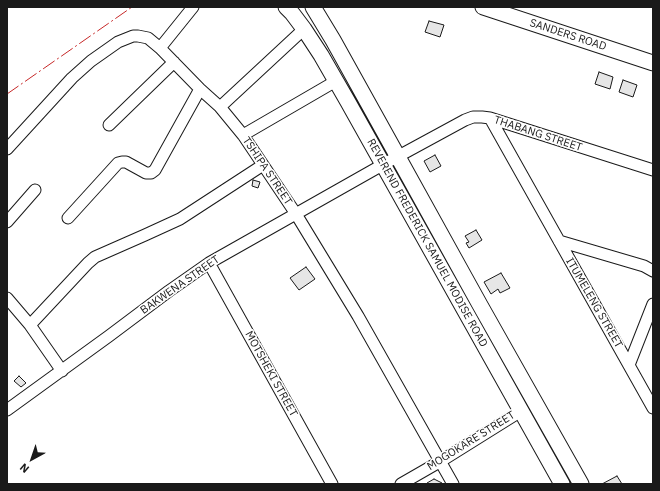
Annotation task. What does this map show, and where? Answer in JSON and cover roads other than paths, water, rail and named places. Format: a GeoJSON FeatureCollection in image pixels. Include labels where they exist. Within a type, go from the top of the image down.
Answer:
{"type":"FeatureCollection","features":[{"type":"Feature","properties":{"kind":"main road","name":"REVEREND FREDERICK SAMUEL MODISE ROAD"},"geometry":{"type":"LineString","coordinates":[[286,7],[304,29],[384,164],[562,484]]}},
{"type":"Feature","properties":{"kind":"main road","name":"REVEREND FREDERICK SAMUEL MODISE ROAD"},"geometry":{"type":"LineString","coordinates":[[314,7],[476,299],[581,484]]}},
{"type":"Feature","properties":{"kind":"main road","name":"SANDERS ROAD"},"geometry":{"type":"LineString","coordinates":[[483,7],[653,63]]}},
{"type":"Feature","properties":{"kind":"street"},"geometry":{"type":"LineString","coordinates":[[160,48],[193,7]]}},
{"type":"Feature","properties":{"kind":"street"},"geometry":{"type":"LineString","coordinates":[[220,107],[304,29]]}},
{"type":"Feature","properties":{"kind":"street","name":"TSHIPA STREET"},"geometry":{"type":"LineString","coordinates":[[7,149],[72,78],[92,61],[118,42],[133,36],[143,36],[148,38],[220,107],[243,135],[296,214],[358,316],[453,484]]}},
{"type":"Feature","properties":{"kind":"street"},"geometry":{"type":"LineString","coordinates":[[109,125],[174,62]]}},
{"type":"Feature","properties":{"kind":"street"},"geometry":{"type":"LineString","coordinates":[[243,135],[336,82]]}},
{"type":"Feature","properties":{"kind":"street"},"geometry":{"type":"LineString","coordinates":[[68,218],[118,162],[126,162],[146,173],[151,173],[155,170],[200,89]]}},
{"type":"Feature","properties":{"kind":"street","name":"THABANG STREET"},"geometry":{"type":"LineString","coordinates":[[384,164],[465,120],[473,117],[482,117],[490,118],[653,170]]}},
{"type":"Feature","properties":{"kind":"street","name":"ITUMELENG STREET"},"geometry":{"type":"LineString","coordinates":[[490,118],[653,408]]}},
{"type":"Feature","properties":{"kind":"street","name":"BAKWENA STREET"},"geometry":{"type":"LineString","coordinates":[[7,410],[168,291],[209,263],[384,164]]}},
{"type":"Feature","properties":{"kind":"street"},"geometry":{"type":"LineString","coordinates":[[30,325],[95,257],[180,219],[263,165]]}},
{"type":"Feature","properties":{"kind":"street"},"geometry":{"type":"LineString","coordinates":[[7,222],[35,190]]}},
{"type":"Feature","properties":{"kind":"street","name":"ITUMELENG STREET"},"geometry":{"type":"LineString","coordinates":[[559,241],[644,266],[653,271]]}},
{"type":"Feature","properties":{"kind":"street","name":"MOTSHEKI STREET"},"geometry":{"type":"LineString","coordinates":[[209,263],[332,484]]}},
{"type":"Feature","properties":{"kind":"street"},"geometry":{"type":"LineString","coordinates":[[7,298],[30,325],[62,370]]}},
{"type":"Feature","properties":{"kind":"street","name":"ITUMELENG STREET"},"geometry":{"type":"LineString","coordinates":[[629,365],[653,304]]}},
{"type":"Feature","properties":{"kind":"street","name":"MOGOKARE STREET"},"geometry":{"type":"LineString","coordinates":[[401,484],[441,461],[521,410]]}}]}
